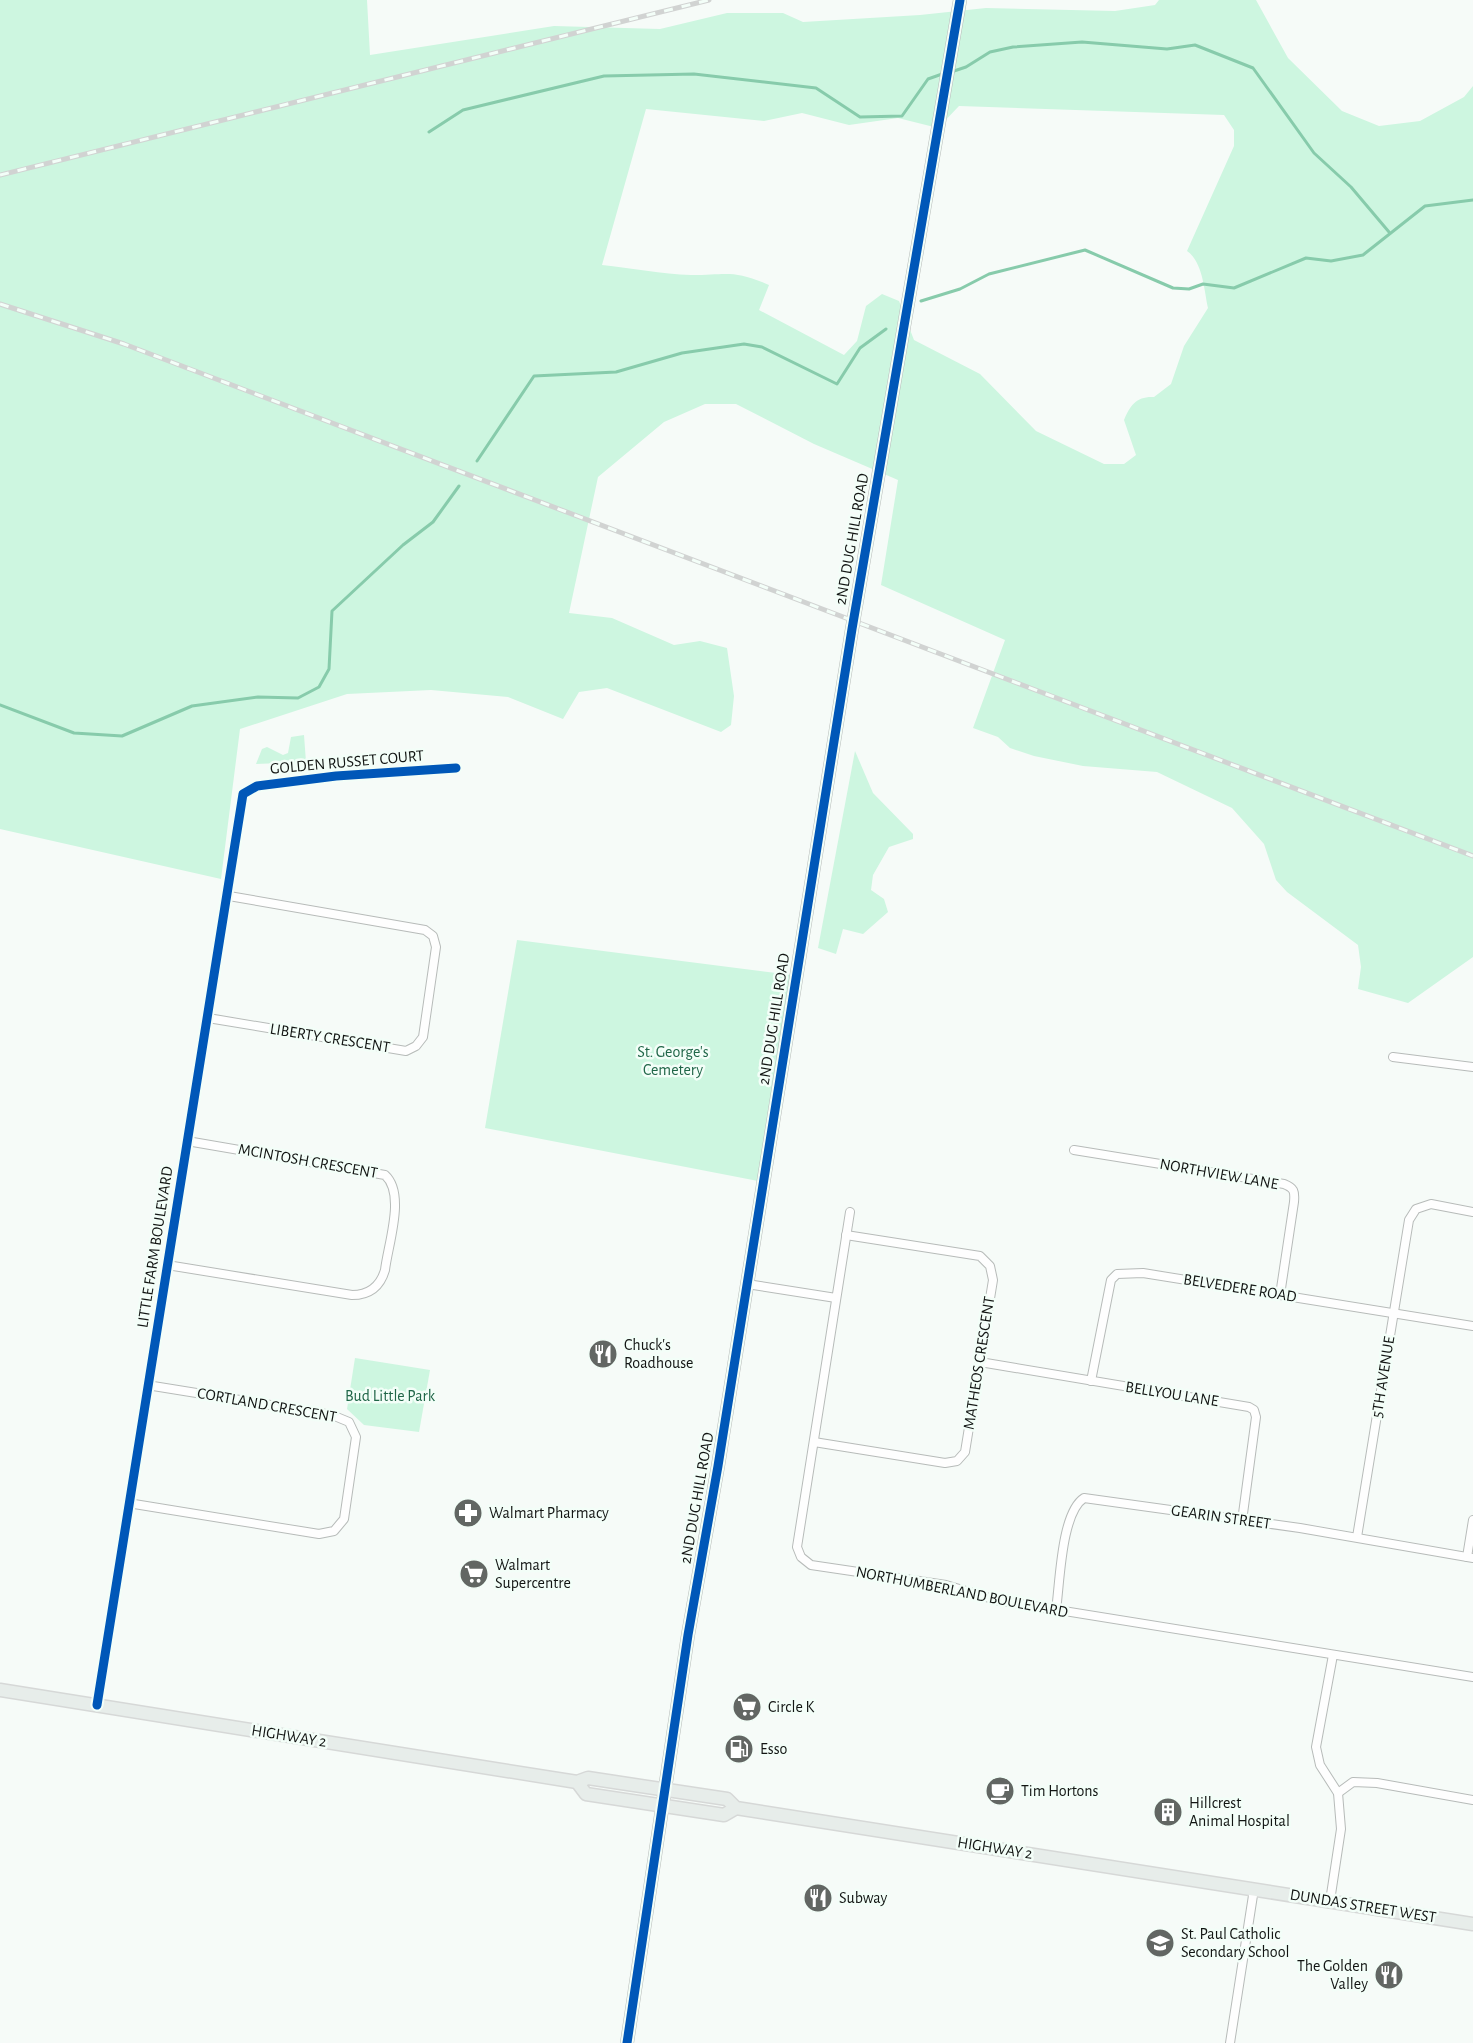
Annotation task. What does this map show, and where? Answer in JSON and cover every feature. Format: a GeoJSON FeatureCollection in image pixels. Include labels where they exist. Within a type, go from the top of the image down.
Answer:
{"type":"FeatureCollection","features":[{"type":"Feature","properties":{"kind":"main road","name":"HIGHWAY 2"},"geometry":{"type":"LineString","coordinates":[[0,1690],[578,1782],[588,1778],[727,1799],[736,1808],[1254,1889]]}},
{"type":"Feature","properties":{"kind":"main road","name":"HIGHWAY 2"},"geometry":{"type":"LineString","coordinates":[[578,1782],[586,1794],[724,1815],[736,1808]]}},
{"type":"Feature","properties":{"kind":"main road","name":"DUNDAS STREET WEST"},"geometry":{"type":"LineString","coordinates":[[1254,1889],[1473,1924]]}},
{"type":"Feature","properties":{"kind":"street","name":"2ND DUG HILL ROAD"},"geometry":{"type":"LineString","coordinates":[[627,2043],[664,1790],[852,629],[960,0]]}},
{"type":"Feature","properties":{"kind":"street","name":"GOLDEN RUSSET COURT"},"geometry":{"type":"LineString","coordinates":[[243,794],[257,786],[336,776],[456,768]]}},
{"type":"Feature","properties":{"kind":"street","name":"LITTLE FARM BOULEVARD"},"geometry":{"type":"LineString","coordinates":[[97,1705],[147,1385],[229,896],[243,794]]}},
{"type":"Feature","properties":{"kind":"street","name":"LIBERTY CRESCENT"},"geometry":{"type":"LineString","coordinates":[[208,1018],[406,1051],[416,1046],[423,1037],[436,947],[432,936],[424,930],[229,896]]}},
{"type":"Feature","properties":{"kind":"street"},"geometry":{"type":"LineString","coordinates":[[1393,1057],[1473,1068]]}},
{"type":"Feature","properties":{"kind":"street","name":"MCINTOSH CRESCENT"},"geometry":{"type":"LineString","coordinates":[[167,1265],[352,1295],[370,1292],[382,1279],[385,1270],[396,1197],[392,1181],[385,1175],[187,1141]]}},
{"type":"Feature","properties":{"kind":"street","name":"NORTHVIEW LANE"},"geometry":{"type":"LineString","coordinates":[[1074,1150],[1292,1187],[1295,1193],[1294,1202],[1280,1295]]}},
{"type":"Feature","properties":{"kind":"street","name":"5TH AVENUE"},"geometry":{"type":"LineString","coordinates":[[1357,1537],[1393,1312],[1411,1218],[1416,1209],[1431,1204],[1473,1212]]}},
{"type":"Feature","properties":{"kind":"street"},"geometry":{"type":"LineString","coordinates":[[747,1284],[836,1298],[850,1212]]}},
{"type":"Feature","properties":{"kind":"street","name":"MATHEOS CRESCENT"},"geometry":{"type":"LineString","coordinates":[[814,1442],[945,1462],[957,1461],[965,1452],[993,1280],[990,1266],[980,1256],[846,1235]]}},
{"type":"Feature","properties":{"kind":"street","name":"BELVEDERE ROAD"},"geometry":{"type":"LineString","coordinates":[[1091,1381],[1110,1280],[1117,1274],[1143,1273],[1473,1326]]}},
{"type":"Feature","properties":{"kind":"street","name":"NORTHUMBERLAND BOULEVARD"},"geometry":{"type":"LineString","coordinates":[[836,1298],[797,1546],[801,1557],[811,1565],[946,1585],[996,1600],[1473,1677]]}},
{"type":"Feature","properties":{"kind":"street","name":"BELLYOU LANE"},"geometry":{"type":"LineString","coordinates":[[980,1362],[1249,1407],[1254,1410],[1254,1432],[1242,1521]]}},
{"type":"Feature","properties":{"kind":"street","name":"CORTLAND CRESCENT"},"geometry":{"type":"LineString","coordinates":[[128,1503],[319,1534],[334,1531],[344,1519],[356,1437],[349,1422],[332,1414],[147,1385]]}},
{"type":"Feature","properties":{"kind":"street","name":"GEARIN STREET"},"geometry":{"type":"LineString","coordinates":[[1056,1610],[1069,1521],[1077,1503],[1084,1498],[1357,1537],[1470,1557]]}},
{"type":"Feature","properties":{"kind":"street"},"geometry":{"type":"LineString","coordinates":[[1470,1557],[1473,1520]]}},
{"type":"Feature","properties":{"kind":"street"},"geometry":{"type":"LineString","coordinates":[[1330,1900],[1341,1829],[1338,1792],[1320,1765],[1316,1747],[1333,1655]]}},
{"type":"Feature","properties":{"kind":"street"},"geometry":{"type":"LineString","coordinates":[[1338,1792],[1353,1782],[1377,1783],[1473,1800]]}},
{"type":"Feature","properties":{"kind":"street"},"geometry":{"type":"LineString","coordinates":[[1230,2043],[1254,1889]]}},
{"type":"Feature","properties":{"kind":"green space"},"geometry":{"type":"Polygon","coordinates":[[[0,0],[367,0],[370,55],[554,26],[660,29],[727,13],[783,13],[803,22],[920,15],[986,8],[1115,11],[1155,5],[1159,0],[1256,0],[1288,58],[1342,111],[1379,126],[1420,121],[1464,97],[1473,86],[1473,957],[1408,1003],[1358,989],[1361,967],[1358,945],[1287,892],[1276,880],[1264,844],[1232,808],[1157,772],[1083,766],[1034,756],[1010,748],[998,737],[973,728],[1005,640],[881,585],[898,480],[814,444],[736,404],[705,404],[664,422],[598,477],[569,613],[612,618],[674,645],[700,641],[727,648],[734,696],[731,725],[721,732],[607,688],[579,692],[563,719],[508,697],[431,690],[347,694],[240,729],[221,879],[0,829],[0,0]],[[959,106],[938,128],[898,118],[849,125],[802,113],[764,121],[646,109],[602,265],[691,275],[730,274],[757,280],[769,285],[759,310],[844,355],[857,341],[866,306],[882,294],[899,301],[914,340],[980,374],[1036,431],[1104,464],[1124,464],[1136,455],[1124,420],[1129,410],[1139,400],[1154,397],[1171,384],[1184,346],[1208,308],[1200,269],[1187,251],[1234,146],[1234,130],[1224,115],[959,106]]]}},
{"type":"Feature","properties":{"kind":"green space"},"geometry":{"type":"Polygon","coordinates":[[[304,735],[306,762],[256,764],[262,749],[267,747],[283,755],[288,753],[291,737],[304,735]]]}},
{"type":"Feature","properties":{"kind":"green space"},"geometry":{"type":"Polygon","coordinates":[[[855,751],[873,793],[913,834],[913,839],[889,847],[873,875],[871,890],[884,899],[888,912],[863,934],[843,929],[836,954],[818,948],[855,751]]]}},
{"type":"Feature","properties":{"kind":"green space","name":"St. George's Cemetery"},"geometry":{"type":"Polygon","coordinates":[[[517,940],[792,975],[758,1181],[485,1128],[517,940]]]}},
{"type":"Feature","properties":{"kind":"green space","name":"Bud Little Park"},"geometry":{"type":"Polygon","coordinates":[[[355,1358],[430,1370],[419,1432],[364,1425],[347,1409],[355,1358]]]}},
{"type":"Feature","properties":{"kind":"waterway"},"geometry":{"type":"LineString","coordinates":[[951,72],[966,67],[990,52],[1013,47],[1082,42],[1167,49],[1195,45],[1253,68],[1314,153],[1351,187],[1389,232]]}},
{"type":"Feature","properties":{"kind":"waterway"},"geometry":{"type":"LineString","coordinates":[[429,132],[463,110],[604,76],[694,74],[816,88],[860,117],[902,116],[928,79],[945,73]]}},
{"type":"Feature","properties":{"kind":"waterway"},"geometry":{"type":"LineString","coordinates":[[921,301],[960,289],[989,274],[1085,250],[1173,288],[1189,289],[1203,284],[1234,288],[1306,258],[1331,261],[1363,255],[1425,206],[1473,200]]}},
{"type":"Feature","properties":{"kind":"waterway"},"geometry":{"type":"LineString","coordinates":[[477,461],[534,376],[616,372],[682,353],[744,344],[762,347],[837,384],[860,348],[886,329]]}},
{"type":"Feature","properties":{"kind":"waterway"},"geometry":{"type":"LineString","coordinates":[[0,705],[74,733],[122,736],[192,706],[258,697],[298,698],[319,687],[329,669],[332,611],[403,545],[433,522],[459,486]]}},
{"type":"Feature","properties":{"kind":"railway"},"geometry":{"type":"LineString","coordinates":[[0,175],[709,0]]}},
{"type":"Feature","properties":{"kind":"railway"},"geometry":{"type":"LineString","coordinates":[[0,304],[124,344],[1473,856]]}},
{"type":"Feature","properties":{"kind":"cycle path"},"geometry":{"type":"LineString","coordinates":[[627,2043],[688,1635],[718,1466],[852,629],[960,0]]}},
{"type":"Feature","properties":{"kind":"cycle path"},"geometry":{"type":"LineString","coordinates":[[97,1705],[243,794],[257,786],[336,776],[456,768]]}},
{"type":"Feature","properties":{"kind":"place","name":"Chuck's Roadhouse"},"geometry":{"type":"Point","coordinates":[603,1354]}},
{"type":"Feature","properties":{"kind":"place","name":"Walmart Pharmacy"},"geometry":{"type":"Point","coordinates":[468,1513]}},
{"type":"Feature","properties":{"kind":"place","name":"Walmart Supercentre"},"geometry":{"type":"Point","coordinates":[474,1574]}},
{"type":"Feature","properties":{"kind":"place","name":"Circle K"},"geometry":{"type":"Point","coordinates":[747,1707]}},
{"type":"Feature","properties":{"kind":"place","name":"Esso"},"geometry":{"type":"Point","coordinates":[739,1749]}},
{"type":"Feature","properties":{"kind":"place","name":"Tim Hortons"},"geometry":{"type":"Point","coordinates":[1000,1791]}},
{"type":"Feature","properties":{"kind":"place","name":"Hillcrest Animal Hospital"},"geometry":{"type":"Point","coordinates":[1168,1812]}},
{"type":"Feature","properties":{"kind":"place","name":"Subway"},"geometry":{"type":"Point","coordinates":[818,1898]}},
{"type":"Feature","properties":{"kind":"place","name":"St. Paul Catholic Secondary School"},"geometry":{"type":"Point","coordinates":[1160,1943]}},
{"type":"Feature","properties":{"kind":"place","name":"The Golden Valley"},"geometry":{"type":"Point","coordinates":[1389,1975]}}]}
